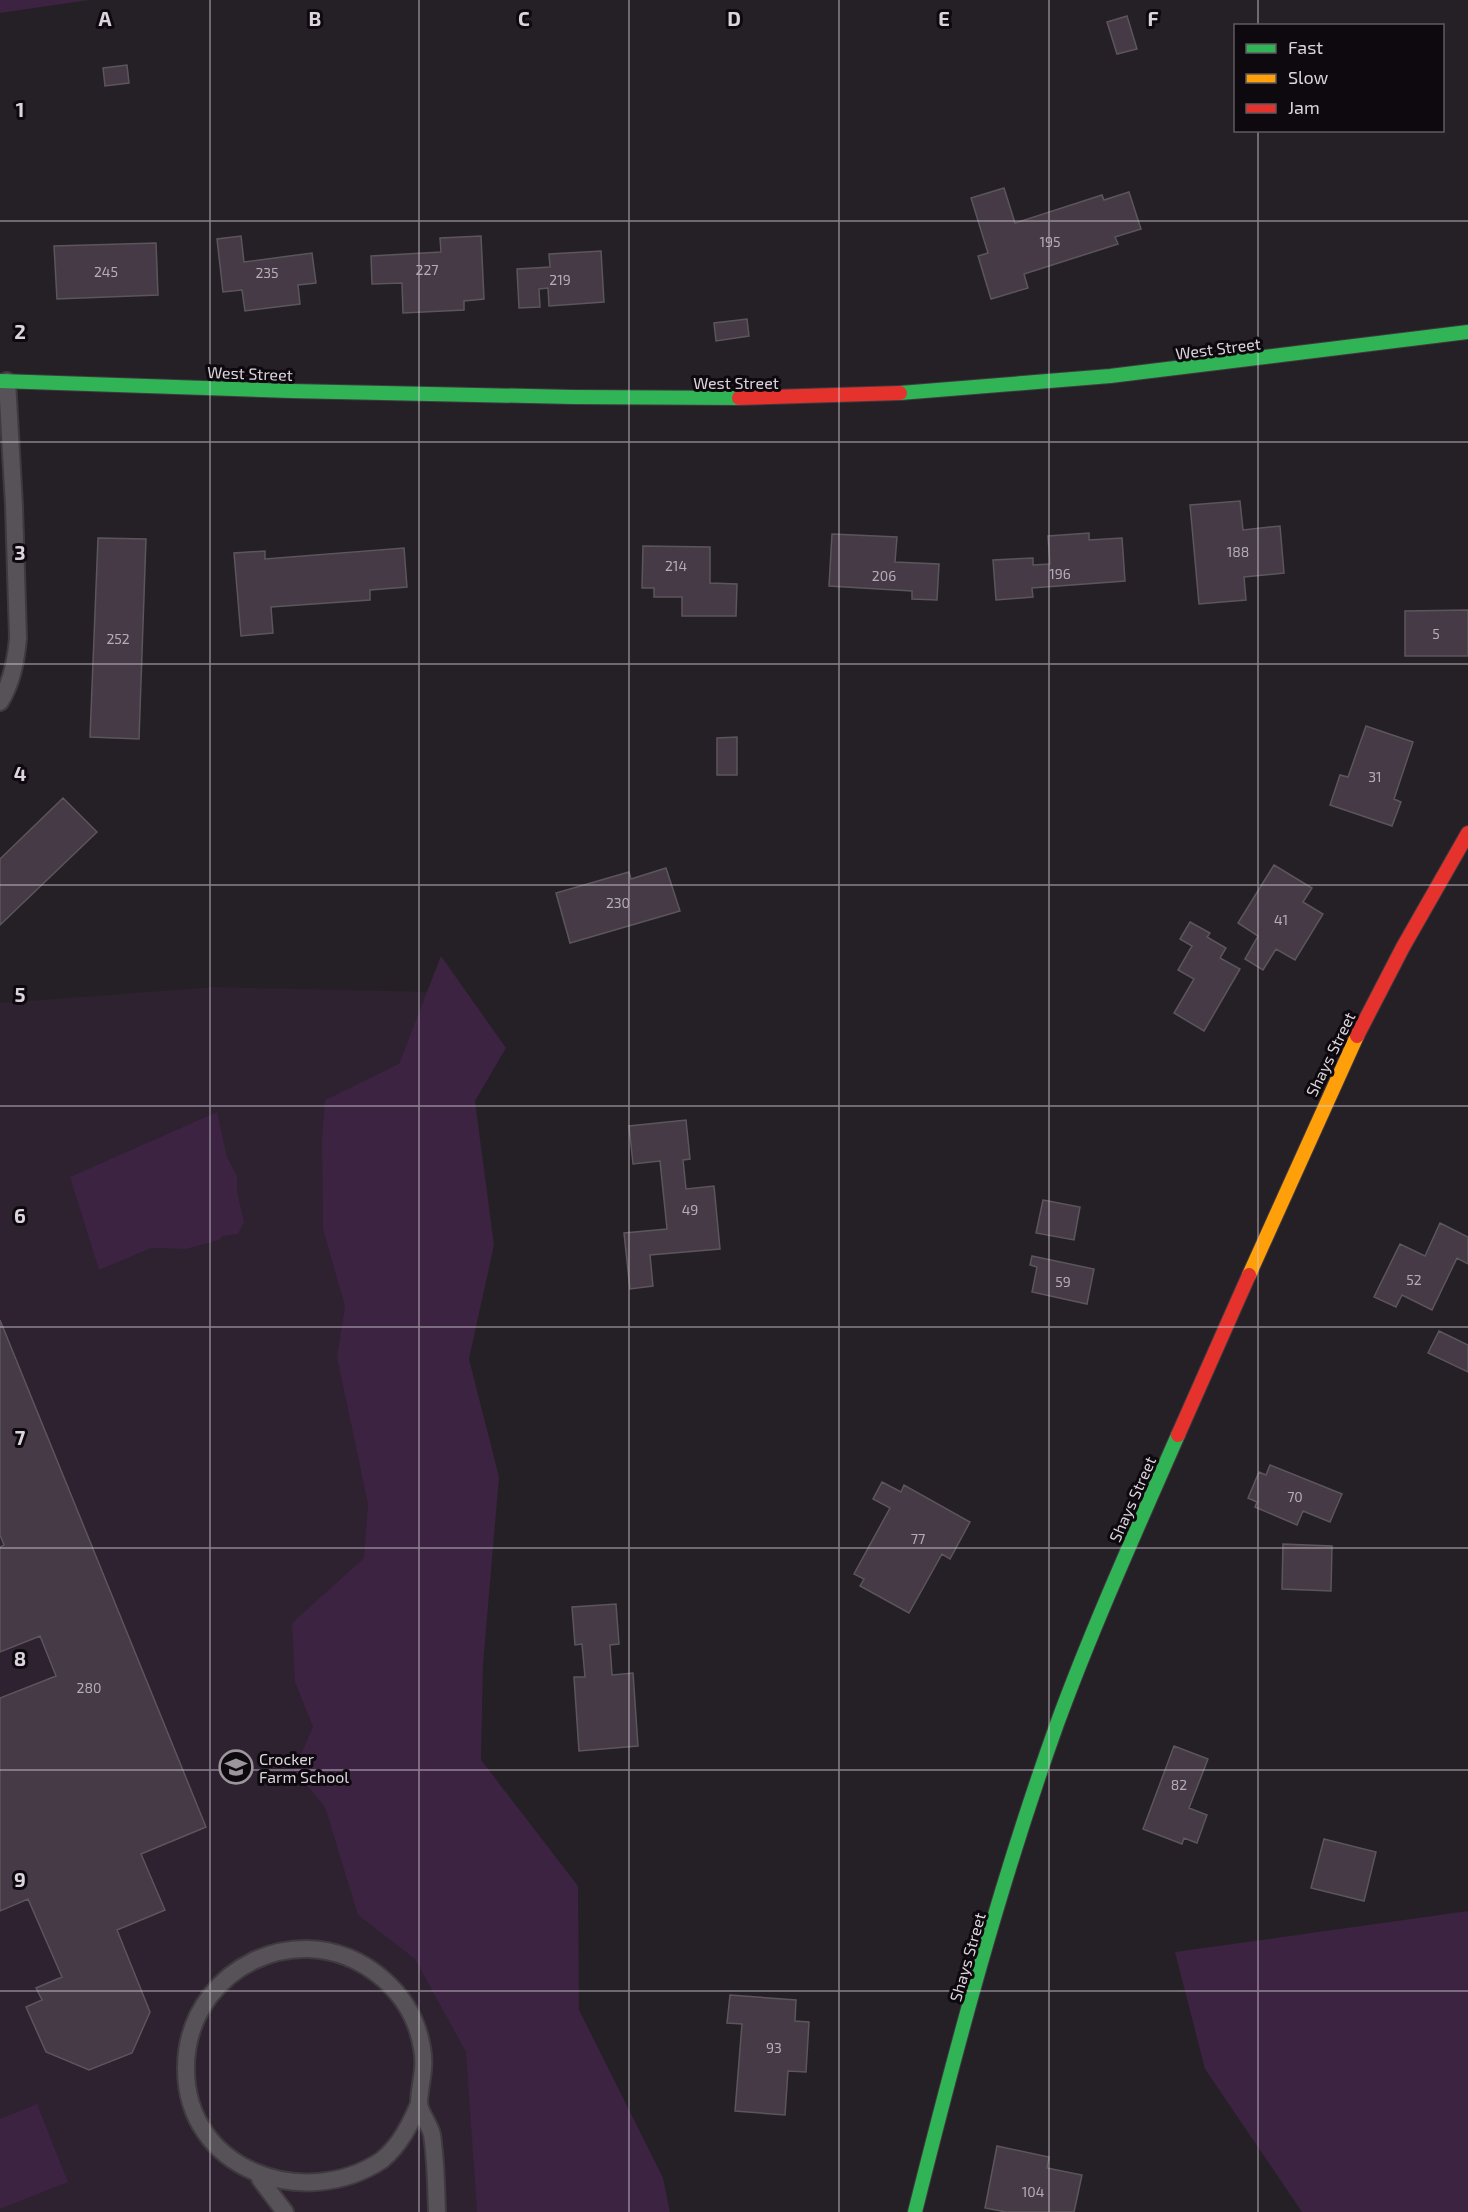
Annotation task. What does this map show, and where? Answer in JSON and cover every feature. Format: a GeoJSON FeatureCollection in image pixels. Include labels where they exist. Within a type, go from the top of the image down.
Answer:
{"type":"FeatureCollection","features":[{"type":"Feature","properties":{"kind":"main road","name":"West Street"},"geometry":{"type":"LineString","coordinates":[[4,381],[402,394],[793,398],[971,389],[1093,378],[1468,332]]}},
{"type":"Feature","properties":{"kind":"main road","name":"Shays Street"},"geometry":{"type":"LineString","coordinates":[[915,2212],[968,2009],[1017,1845],[1045,1758],[1084,1655],[1130,1544],[1324,1106],[1411,932],[1468,833]]}},
{"type":"Feature","properties":{"kind":"lane"},"geometry":{"type":"LineString","coordinates":[[0,702],[16,660],[18,638],[7,537],[4,381]]}},
{"type":"Feature","properties":{"kind":"lane"},"geometry":{"type":"LineString","coordinates":[[299,1949],[337,1953],[355,1960],[386,1981],[409,2011],[422,2047],[424,2066],[419,2104],[409,2126],[395,2147],[384,2158],[356,2176],[341,2183],[309,2188],[276,2185],[260,2180],[228,2160],[214,2146],[194,2114],[186,2077],[187,2049],[195,2021],[204,2004],[216,1989],[245,1965],[280,1952],[299,1949]]}},
{"type":"Feature","properties":{"kind":"lane"},"geometry":{"type":"LineString","coordinates":[[419,2104],[432,2134],[437,2212]]}},
{"type":"Feature","properties":{"kind":"lane"},"geometry":{"type":"LineString","coordinates":[[260,2180],[285,2212]]}},
{"type":"Feature","properties":{"kind":"shaded area"},"geometry":{"type":"Polygon","coordinates":[[[0,0],[89,0],[0,13],[0,0]]]}},
{"type":"Feature","properties":{"kind":"shaded area"},"geometry":{"type":"Polygon","coordinates":[[[441,956],[506,1048],[475,1101],[494,1245],[469,1359],[499,1477],[483,1665],[481,1760],[578,1886],[579,2010],[663,2178],[670,2212],[477,2212],[466,2052],[415,1959],[358,1915],[325,1807],[294,1770],[313,1727],[295,1682],[292,1623],[364,1558],[368,1504],[337,1357],[345,1306],[323,1229],[322,1140],[325,1100],[399,1064],[441,956]]]}},
{"type":"Feature","properties":{"kind":"shaded area","name":"Crocker Farm School"},"geometry":{"type":"Polygon","coordinates":[[[215,987],[435,992],[502,2212],[0,2212],[0,1003],[215,987]]]}},
{"type":"Feature","properties":{"kind":"shaded area"},"geometry":{"type":"Polygon","coordinates":[[[217,1112],[227,1157],[237,1176],[237,1192],[244,1222],[238,1234],[222,1236],[219,1240],[186,1249],[151,1248],[99,1270],[70,1177],[217,1112]]]}},
{"type":"Feature","properties":{"kind":"shaded area"},"geometry":{"type":"Polygon","coordinates":[[[1468,1911],[1468,2212],[1302,2212],[1205,2069],[1175,1952],[1468,1911]]]}},
{"type":"Feature","properties":{"kind":"shaded area"},"geometry":{"type":"Polygon","coordinates":[[[37,2104],[68,2182],[0,2209],[0,2119],[37,2104]]]}},
{"type":"Feature","properties":{"kind":"building"},"geometry":{"type":"Polygon","coordinates":[[[1127,16],[1137,49],[1117,54],[1107,22],[1127,16]]]}},
{"type":"Feature","properties":{"kind":"building"},"geometry":{"type":"Polygon","coordinates":[[[127,65],[129,83],[105,86],[103,68],[127,65]]]}},
{"type":"Feature","properties":{"kind":"building"},"geometry":{"type":"Polygon","coordinates":[[[1004,188],[1015,223],[1102,195],[1104,200],[1129,192],[1141,229],[1115,237],[1118,244],[1024,274],[1028,288],[991,299],[978,256],[988,253],[971,198],[1004,188]]]}},
{"type":"Feature","properties":{"kind":"building"},"geometry":{"type":"Polygon","coordinates":[[[241,236],[244,262],[312,253],[316,283],[298,285],[300,304],[245,311],[242,290],[223,292],[217,239],[241,236]]]}},
{"type":"Feature","properties":{"kind":"building"},"geometry":{"type":"Polygon","coordinates":[[[481,236],[484,299],[464,301],[464,310],[403,313],[402,283],[372,284],[371,256],[441,252],[440,238],[481,236]]]}},
{"type":"Feature","properties":{"kind":"building"},"geometry":{"type":"Polygon","coordinates":[[[156,243],[158,295],[57,299],[54,246],[156,243]]]}},
{"type":"Feature","properties":{"kind":"building"},"geometry":{"type":"Polygon","coordinates":[[[601,251],[604,302],[549,306],[548,288],[539,289],[540,307],[519,308],[517,269],[550,267],[549,254],[601,251]]]}},
{"type":"Feature","properties":{"kind":"building"},"geometry":{"type":"Polygon","coordinates":[[[747,319],[749,336],[716,341],[714,323],[747,319]]]}},
{"type":"Feature","properties":{"kind":"building"},"geometry":{"type":"Polygon","coordinates":[[[1240,501],[1243,530],[1280,526],[1284,573],[1244,577],[1246,600],[1199,604],[1190,505],[1240,501]]]}},
{"type":"Feature","properties":{"kind":"building"},"geometry":{"type":"Polygon","coordinates":[[[1089,533],[1089,540],[1122,538],[1125,581],[1032,588],[1033,597],[996,600],[993,560],[1033,558],[1033,565],[1050,564],[1048,536],[1089,533]]]}},
{"type":"Feature","properties":{"kind":"building"},"geometry":{"type":"Polygon","coordinates":[[[832,534],[897,537],[895,562],[939,564],[937,600],[912,599],[912,591],[829,586],[832,534]]]}},
{"type":"Feature","properties":{"kind":"building"},"geometry":{"type":"Polygon","coordinates":[[[98,538],[146,539],[139,739],[90,737],[98,538]]]}},
{"type":"Feature","properties":{"kind":"building"},"geometry":{"type":"Polygon","coordinates":[[[643,546],[710,547],[710,583],[737,584],[736,616],[682,616],[682,597],[654,597],[654,588],[642,588],[643,546]]]}},
{"type":"Feature","properties":{"kind":"building"},"geometry":{"type":"Polygon","coordinates":[[[404,548],[407,587],[370,590],[370,600],[271,607],[273,633],[241,636],[234,553],[265,551],[265,559],[404,548]]]}},
{"type":"Feature","properties":{"kind":"building"},"geometry":{"type":"Polygon","coordinates":[[[1468,610],[1468,656],[1405,656],[1405,611],[1468,610]]]}},
{"type":"Feature","properties":{"kind":"building"},"geometry":{"type":"Polygon","coordinates":[[[1366,726],[1413,742],[1394,799],[1401,802],[1392,826],[1330,805],[1340,775],[1348,777],[1366,726]]]}},
{"type":"Feature","properties":{"kind":"building"},"geometry":{"type":"Polygon","coordinates":[[[737,737],[737,775],[717,775],[717,738],[737,737]]]}},
{"type":"Feature","properties":{"kind":"building"},"geometry":{"type":"Polygon","coordinates":[[[63,798],[97,832],[0,925],[0,859],[63,798]]]}},
{"type":"Feature","properties":{"kind":"building"},"geometry":{"type":"Polygon","coordinates":[[[1274,865],[1312,888],[1303,902],[1323,914],[1295,960],[1276,949],[1263,970],[1245,959],[1258,936],[1238,923],[1274,865]]]}},
{"type":"Feature","properties":{"kind":"building"},"geometry":{"type":"Polygon","coordinates":[[[666,868],[680,911],[570,943],[556,893],[629,872],[631,879],[666,868]]]}},
{"type":"Feature","properties":{"kind":"building"},"geometry":{"type":"Polygon","coordinates":[[[1190,922],[1210,933],[1207,937],[1226,948],[1220,958],[1240,969],[1204,1031],[1174,1013],[1194,979],[1178,970],[1192,946],[1180,939],[1190,922]]]}},
{"type":"Feature","properties":{"kind":"building"},"geometry":{"type":"Polygon","coordinates":[[[686,1120],[690,1159],[683,1160],[686,1189],[714,1186],[720,1249],[650,1255],[653,1286],[630,1289],[624,1233],[667,1229],[660,1161],[633,1164],[629,1126],[686,1120]]]}},
{"type":"Feature","properties":{"kind":"building"},"geometry":{"type":"Polygon","coordinates":[[[1043,1200],[1080,1207],[1074,1240],[1036,1233],[1043,1200]]]}},
{"type":"Feature","properties":{"kind":"building"},"geometry":{"type":"Polygon","coordinates":[[[1440,1223],[1468,1237],[1468,1264],[1457,1258],[1432,1310],[1402,1295],[1396,1307],[1374,1297],[1400,1244],[1425,1256],[1440,1223]]]}},
{"type":"Feature","properties":{"kind":"building"},"geometry":{"type":"Polygon","coordinates":[[[1032,1256],[1094,1269],[1087,1304],[1032,1292],[1037,1267],[1030,1265],[1032,1256]]]}},
{"type":"Feature","properties":{"kind":"building"},"geometry":{"type":"Polygon","coordinates":[[[0,1320],[206,1827],[141,1854],[165,1910],[117,1930],[150,2012],[132,2053],[89,2070],[46,2052],[26,2007],[42,2000],[36,1988],[62,1977],[28,1899],[0,1911],[0,1698],[56,1676],[40,1636],[0,1652],[0,1547],[4,1545],[0,1535],[0,1320]]]}},
{"type":"Feature","properties":{"kind":"building"},"geometry":{"type":"Polygon","coordinates":[[[1439,1331],[1468,1345],[1468,1372],[1428,1353],[1439,1331]]]}},
{"type":"Feature","properties":{"kind":"building"},"geometry":{"type":"Polygon","coordinates":[[[1270,1465],[1342,1494],[1330,1522],[1303,1511],[1297,1525],[1255,1507],[1257,1502],[1248,1498],[1259,1472],[1266,1475],[1270,1465]]]}},
{"type":"Feature","properties":{"kind":"building"},"geometry":{"type":"Polygon","coordinates":[[[882,1482],[901,1492],[904,1485],[970,1522],[950,1559],[942,1554],[909,1613],[860,1586],[864,1579],[854,1574],[890,1508],[873,1499],[882,1482]]]}},
{"type":"Feature","properties":{"kind":"building"},"geometry":{"type":"Polygon","coordinates":[[[1283,1544],[1332,1546],[1331,1591],[1282,1589],[1283,1544]]]}},
{"type":"Feature","properties":{"kind":"building"},"geometry":{"type":"Polygon","coordinates":[[[616,1604],[619,1644],[610,1645],[612,1675],[633,1673],[638,1746],[579,1751],[574,1677],[585,1677],[582,1644],[575,1645],[572,1607],[616,1604]]]}},
{"type":"Feature","properties":{"kind":"building"},"geometry":{"type":"Polygon","coordinates":[[[1174,1746],[1208,1759],[1189,1808],[1207,1815],[1197,1843],[1184,1838],[1182,1844],[1143,1829],[1174,1746]]]}},
{"type":"Feature","properties":{"kind":"building"},"geometry":{"type":"Polygon","coordinates":[[[1324,1839],[1376,1852],[1364,1901],[1311,1888],[1324,1839]]]}},
{"type":"Feature","properties":{"kind":"building"},"geometry":{"type":"Polygon","coordinates":[[[730,1995],[796,2000],[795,2021],[809,2022],[806,2072],[788,2071],[785,2115],[735,2111],[742,2024],[727,2023],[730,1995]]]}},
{"type":"Feature","properties":{"kind":"building"},"geometry":{"type":"Polygon","coordinates":[[[997,2146],[1049,2157],[1047,2168],[1082,2175],[1074,2212],[1006,2212],[985,2208],[997,2146]]]}},
{"type":"Feature","properties":{"kind":"traffic: fast"},"geometry":{"type":"LineString","coordinates":[[900,393],[1110,376],[1468,332]]}},
{"type":"Feature","properties":{"kind":"traffic: fast"},"geometry":{"type":"LineString","coordinates":[[0,381],[291,391],[739,398]]}},
{"type":"Feature","properties":{"kind":"traffic: fast"},"geometry":{"type":"LineString","coordinates":[[915,2212],[980,1966],[1036,1784],[1085,1651],[1178,1435]]}},
{"type":"Feature","properties":{"kind":"traffic: slow"},"geometry":{"type":"LineString","coordinates":[[1249,1275],[1357,1036]]}},
{"type":"Feature","properties":{"kind":"traffic: jam"},"geometry":{"type":"LineString","coordinates":[[739,398],[900,393]]}},
{"type":"Feature","properties":{"kind":"traffic: jam"},"geometry":{"type":"LineString","coordinates":[[1357,1036],[1403,947],[1468,833]]}},
{"type":"Feature","properties":{"kind":"traffic: jam"},"geometry":{"type":"LineString","coordinates":[[1178,1435],[1249,1275]]}},
{"type":"Feature","properties":{"kind":"place","name":"Crocker Farm School"},"geometry":{"type":"Point","coordinates":[236,1767]}}]}
